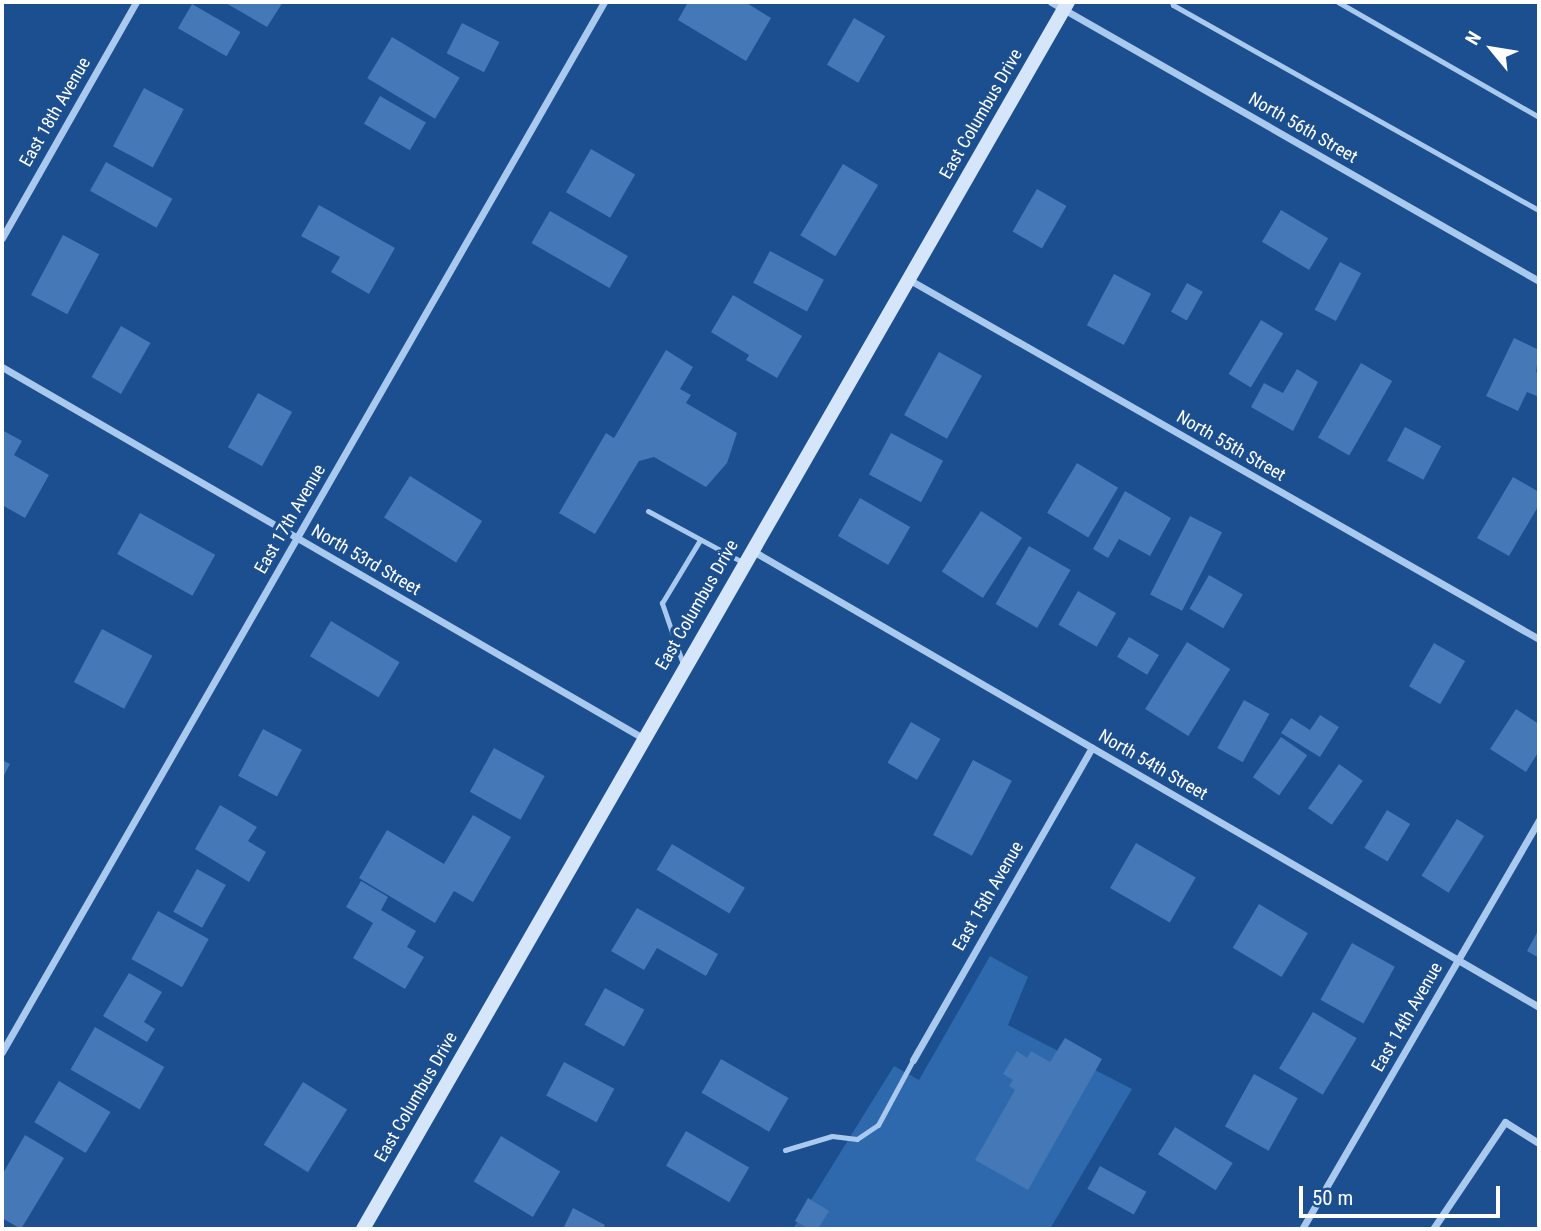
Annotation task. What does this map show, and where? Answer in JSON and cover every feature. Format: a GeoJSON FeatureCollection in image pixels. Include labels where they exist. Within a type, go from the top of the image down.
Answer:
{"type":"FeatureCollection","features":[{"type":"Feature","properties":{"kind":"main road","name":"East Columbus Drive"},"geometry":{"type":"LineString","coordinates":[[363,1229],[908,279],[1061,4]]}},
{"type":"Feature","properties":{"kind":"street","name":"East 18th Avenue"},"geometry":{"type":"LineString","coordinates":[[2,238],[136,2]]}},
{"type":"Feature","properties":{"kind":"street","name":"East 17th Avenue"},"geometry":{"type":"LineString","coordinates":[[2,1052],[604,2]]}},
{"type":"Feature","properties":{"kind":"street","name":"North 56th Street"},"geometry":{"type":"LineString","coordinates":[[1061,4],[1539,281]]}},
{"type":"Feature","properties":{"kind":"street","name":"North 55th Street"},"geometry":{"type":"LineString","coordinates":[[908,279],[1539,639]]}},
{"type":"Feature","properties":{"kind":"street","name":"North 53rd Street"},"geometry":{"type":"LineString","coordinates":[[2,367],[643,738]]}},
{"type":"Feature","properties":{"kind":"street","name":"North 54th Street"},"geometry":{"type":"LineString","coordinates":[[748,556],[1092,748],[1539,1007]]}},
{"type":"Feature","properties":{"kind":"street","name":"East 15th Avenue"},"geometry":{"type":"LineString","coordinates":[[913,1060],[1092,748]]}},
{"type":"Feature","properties":{"kind":"street","name":"East 14th Avenue"},"geometry":{"type":"LineString","coordinates":[[1301,1229],[1539,820]]}},
{"type":"Feature","properties":{"kind":"street"},"geometry":{"type":"LineString","coordinates":[[1433,1229],[1505,1122],[1539,1143]]}},
{"type":"Feature","properties":{"kind":"lane"},"geometry":{"type":"LineString","coordinates":[[1172,2],[1173,5],[1539,210]]}},
{"type":"Feature","properties":{"kind":"lane"},"geometry":{"type":"LineString","coordinates":[[1338,2],[1539,117]]}},
{"type":"Feature","properties":{"kind":"lane"},"geometry":{"type":"LineString","coordinates":[[648,511],[699,540],[748,556]]}},
{"type":"Feature","properties":{"kind":"lane"},"geometry":{"type":"LineString","coordinates":[[684,667],[662,603],[699,540]]}},
{"type":"Feature","properties":{"kind":"lane"},"geometry":{"type":"LineString","coordinates":[[785,1150],[832,1136],[857,1139],[878,1125],[913,1060]]}},
{"type":"Feature","properties":{"kind":"shaded area"},"geometry":{"type":"Polygon","coordinates":[[[990,956],[1028,977],[1008,1025],[1132,1089],[1050,1229],[793,1229],[894,1066],[919,1080],[990,956]]]}},
{"type":"Feature","properties":{"kind":"building"},"geometry":{"type":"Polygon","coordinates":[[[224,2],[283,2],[267,27],[224,2]]]}},
{"type":"Feature","properties":{"kind":"building"},"geometry":{"type":"Polygon","coordinates":[[[688,2],[745,2],[771,18],[746,61],[678,20],[688,2]]]}},
{"type":"Feature","properties":{"kind":"building"},"geometry":{"type":"Polygon","coordinates":[[[192,4],[240,32],[226,56],[178,28],[192,4]]]}},
{"type":"Feature","properties":{"kind":"building"},"geometry":{"type":"Polygon","coordinates":[[[854,18],[885,36],[858,83],[827,65],[854,18]]]}},
{"type":"Feature","properties":{"kind":"building"},"geometry":{"type":"Polygon","coordinates":[[[462,23],[499,42],[484,72],[447,53],[462,23]]]}},
{"type":"Feature","properties":{"kind":"building"},"geometry":{"type":"Polygon","coordinates":[[[392,37],[460,78],[435,119],[367,78],[392,37]]]}},
{"type":"Feature","properties":{"kind":"building"},"geometry":{"type":"Polygon","coordinates":[[[144,88],[184,109],[153,167],[113,146],[144,88]]]}},
{"type":"Feature","properties":{"kind":"building"},"geometry":{"type":"Polygon","coordinates":[[[380,96],[426,123],[410,150],[364,124],[380,96]]]}},
{"type":"Feature","properties":{"kind":"building"},"geometry":{"type":"Polygon","coordinates":[[[591,149],[635,174],[610,218],[566,192],[591,149]]]}},
{"type":"Feature","properties":{"kind":"building"},"geometry":{"type":"Polygon","coordinates":[[[106,162],[172,199],[156,228],[90,191],[106,162]]]}},
{"type":"Feature","properties":{"kind":"building"},"geometry":{"type":"Polygon","coordinates":[[[843,164],[878,185],[835,256],[800,235],[843,164]]]}},
{"type":"Feature","properties":{"kind":"building"},"geometry":{"type":"Polygon","coordinates":[[[1037,189],[1066,206],[1042,248],[1012,231],[1037,189]]]}},
{"type":"Feature","properties":{"kind":"building"},"geometry":{"type":"Polygon","coordinates":[[[319,205],[395,248],[369,294],[331,272],[340,257],[301,236],[319,205]]]}},
{"type":"Feature","properties":{"kind":"building"},"geometry":{"type":"Polygon","coordinates":[[[1281,210],[1328,238],[1309,270],[1262,242],[1281,210]]]}},
{"type":"Feature","properties":{"kind":"building"},"geometry":{"type":"Polygon","coordinates":[[[550,211],[628,256],[609,288],[532,243],[550,211]]]}},
{"type":"Feature","properties":{"kind":"building"},"geometry":{"type":"Polygon","coordinates":[[[63,235],[99,254],[67,314],[31,295],[63,235]]]}},
{"type":"Feature","properties":{"kind":"building"},"geometry":{"type":"Polygon","coordinates":[[[770,251],[824,280],[807,311],[753,283],[770,251]]]}},
{"type":"Feature","properties":{"kind":"building"},"geometry":{"type":"Polygon","coordinates":[[[1340,262],[1361,273],[1336,321],[1315,310],[1340,262]]]}},
{"type":"Feature","properties":{"kind":"building"},"geometry":{"type":"Polygon","coordinates":[[[1114,274],[1151,294],[1124,345],[1087,325],[1114,274]]]}},
{"type":"Feature","properties":{"kind":"building"},"geometry":{"type":"Polygon","coordinates":[[[1187,283],[1203,292],[1187,321],[1171,312],[1187,283]]]}},
{"type":"Feature","properties":{"kind":"building"},"geometry":{"type":"Polygon","coordinates":[[[733,295],[802,336],[777,378],[746,360],[749,355],[711,332],[733,295]]]}},
{"type":"Feature","properties":{"kind":"building"},"geometry":{"type":"Polygon","coordinates":[[[1261,320],[1283,333],[1251,387],[1229,374],[1261,320]]]}},
{"type":"Feature","properties":{"kind":"building"},"geometry":{"type":"Polygon","coordinates":[[[121,326],[150,343],[121,394],[92,377],[121,326]]]}},
{"type":"Feature","properties":{"kind":"building"},"geometry":{"type":"Polygon","coordinates":[[[1514,338],[1539,350],[1536,372],[1539,373],[1539,397],[1527,392],[1518,411],[1486,396],[1514,338]]]}},
{"type":"Feature","properties":{"kind":"building"},"geometry":{"type":"Polygon","coordinates":[[[666,350],[693,367],[680,389],[691,395],[686,403],[737,433],[727,463],[706,487],[654,457],[639,461],[595,534],[559,513],[606,433],[614,438],[666,350]]]}},
{"type":"Feature","properties":{"kind":"building"},"geometry":{"type":"Polygon","coordinates":[[[939,352],[982,376],[947,439],[904,415],[939,352]]]}},
{"type":"Feature","properties":{"kind":"building"},"geometry":{"type":"Polygon","coordinates":[[[1361,363],[1392,381],[1349,455],[1318,437],[1361,363]]]}},
{"type":"Feature","properties":{"kind":"building"},"geometry":{"type":"Polygon","coordinates":[[[1297,369],[1318,382],[1293,431],[1251,407],[1264,383],[1283,393],[1297,369]]]}},
{"type":"Feature","properties":{"kind":"building"},"geometry":{"type":"Polygon","coordinates":[[[258,393],[292,412],[262,466],[228,447],[258,393]]]}},
{"type":"Feature","properties":{"kind":"building"},"geometry":{"type":"Polygon","coordinates":[[[1405,427],[1441,446],[1423,480],[1387,461],[1405,427]]]}},
{"type":"Feature","properties":{"kind":"building"},"geometry":{"type":"Polygon","coordinates":[[[2,430],[22,441],[14,455],[49,475],[25,518],[2,505],[2,430]]]}},
{"type":"Feature","properties":{"kind":"building"},"geometry":{"type":"Polygon","coordinates":[[[891,433],[943,461],[921,502],[869,474],[891,433]]]}},
{"type":"Feature","properties":{"kind":"building"},"geometry":{"type":"Polygon","coordinates":[[[1077,463],[1118,488],[1088,537],[1047,513],[1077,463]]]}},
{"type":"Feature","properties":{"kind":"building"},"geometry":{"type":"Polygon","coordinates":[[[410,476],[482,521],[456,563],[384,518],[410,476]]]}},
{"type":"Feature","properties":{"kind":"building"},"geometry":{"type":"Polygon","coordinates":[[[1513,477],[1539,492],[1539,505],[1509,556],[1477,538],[1513,477]]]}},
{"type":"Feature","properties":{"kind":"building"},"geometry":{"type":"Polygon","coordinates":[[[1125,491],[1171,518],[1150,556],[1119,539],[1108,558],[1093,549],[1125,491]]]}},
{"type":"Feature","properties":{"kind":"building"},"geometry":{"type":"Polygon","coordinates":[[[860,498],[910,527],[888,565],[838,536],[860,498]]]}},
{"type":"Feature","properties":{"kind":"building"},"geometry":{"type":"Polygon","coordinates":[[[981,511],[1022,538],[983,598],[942,571],[981,511]]]}},
{"type":"Feature","properties":{"kind":"building"},"geometry":{"type":"Polygon","coordinates":[[[140,513],[215,555],[192,596],[117,554],[140,513]]]}},
{"type":"Feature","properties":{"kind":"building"},"geometry":{"type":"Polygon","coordinates":[[[1190,516],[1222,532],[1182,611],[1150,594],[1190,516]]]}},
{"type":"Feature","properties":{"kind":"building"},"geometry":{"type":"Polygon","coordinates":[[[1029,546],[1071,570],[1037,628],[996,604],[1029,546]]]}},
{"type":"Feature","properties":{"kind":"building"},"geometry":{"type":"Polygon","coordinates":[[[1209,575],[1243,594],[1223,628],[1190,609],[1209,575]]]}},
{"type":"Feature","properties":{"kind":"building"},"geometry":{"type":"Polygon","coordinates":[[[1078,591],[1116,613],[1097,647],[1058,625],[1078,591]]]}},
{"type":"Feature","properties":{"kind":"building"},"geometry":{"type":"Polygon","coordinates":[[[331,621],[400,662],[378,697],[310,656],[331,621]]]}},
{"type":"Feature","properties":{"kind":"building"},"geometry":{"type":"Polygon","coordinates":[[[102,629],[152,656],[124,709],[74,682],[102,629]]]}},
{"type":"Feature","properties":{"kind":"building"},"geometry":{"type":"Polygon","coordinates":[[[1129,637],[1159,655],[1147,675],[1117,657],[1129,637]]]}},
{"type":"Feature","properties":{"kind":"building"},"geometry":{"type":"Polygon","coordinates":[[[1187,642],[1230,669],[1188,736],[1145,709],[1187,642]]]}},
{"type":"Feature","properties":{"kind":"building"},"geometry":{"type":"Polygon","coordinates":[[[1434,643],[1465,661],[1440,704],[1409,686],[1434,643]]]}},
{"type":"Feature","properties":{"kind":"building"},"geometry":{"type":"Polygon","coordinates":[[[1244,700],[1269,714],[1243,762],[1217,748],[1244,700]]]}},
{"type":"Feature","properties":{"kind":"building"},"geometry":{"type":"Polygon","coordinates":[[[1516,709],[1539,724],[1539,751],[1526,772],[1490,749],[1516,709]]]}},
{"type":"Feature","properties":{"kind":"building"},"geometry":{"type":"Polygon","coordinates":[[[1320,715],[1339,727],[1320,757],[1281,733],[1291,718],[1310,730],[1320,715]]]}},
{"type":"Feature","properties":{"kind":"building"},"geometry":{"type":"Polygon","coordinates":[[[911,722],[940,739],[917,780],[888,763],[911,722]]]}},
{"type":"Feature","properties":{"kind":"building"},"geometry":{"type":"Polygon","coordinates":[[[263,729],[302,750],[277,796],[238,776],[263,729]]]}},
{"type":"Feature","properties":{"kind":"building"},"geometry":{"type":"Polygon","coordinates":[[[1281,737],[1307,755],[1279,795],[1253,777],[1281,737]]]}},
{"type":"Feature","properties":{"kind":"building"},"geometry":{"type":"Polygon","coordinates":[[[494,748],[545,776],[520,820],[470,792],[494,748]]]}},
{"type":"Feature","properties":{"kind":"building"},"geometry":{"type":"Polygon","coordinates":[[[2,760],[10,764],[2,779],[2,760]]]}},
{"type":"Feature","properties":{"kind":"building"},"geometry":{"type":"Polygon","coordinates":[[[973,760],[1012,781],[972,856],[933,835],[973,760]]]}},
{"type":"Feature","properties":{"kind":"building"},"geometry":{"type":"Polygon","coordinates":[[[1339,764],[1363,781],[1332,825],[1308,808],[1339,764]]]}},
{"type":"Feature","properties":{"kind":"building"},"geometry":{"type":"Polygon","coordinates":[[[220,805],[257,827],[248,841],[266,852],[249,882],[195,849],[220,805]]]}},
{"type":"Feature","properties":{"kind":"building"},"geometry":{"type":"Polygon","coordinates":[[[1387,810],[1410,824],[1387,862],[1364,848],[1387,810]]]}},
{"type":"Feature","properties":{"kind":"building"},"geometry":{"type":"Polygon","coordinates":[[[473,815],[511,837],[473,902],[454,891],[435,923],[359,878],[387,830],[444,864],[473,815]]]}},
{"type":"Feature","properties":{"kind":"building"},"geometry":{"type":"Polygon","coordinates":[[[1457,819],[1484,836],[1449,893],[1421,876],[1457,819]]]}},
{"type":"Feature","properties":{"kind":"building"},"geometry":{"type":"Polygon","coordinates":[[[1136,843],[1196,877],[1170,923],[1110,888],[1136,843]]]}},
{"type":"Feature","properties":{"kind":"building"},"geometry":{"type":"Polygon","coordinates":[[[672,844],[745,888],[729,913],[657,870],[672,844]]]}},
{"type":"Feature","properties":{"kind":"building"},"geometry":{"type":"Polygon","coordinates":[[[197,869],[226,885],[202,928],[173,912],[197,869]]]}},
{"type":"Feature","properties":{"kind":"building"},"geometry":{"type":"Polygon","coordinates":[[[361,881],[388,897],[381,910],[416,931],[407,947],[424,957],[405,989],[353,958],[373,923],[346,907],[361,881]]]}},
{"type":"Feature","properties":{"kind":"building"},"geometry":{"type":"Polygon","coordinates":[[[1259,904],[1308,933],[1282,977],[1233,948],[1259,904]]]}},
{"type":"Feature","properties":{"kind":"building"},"geometry":{"type":"Polygon","coordinates":[[[637,908],[718,954],[706,976],[657,948],[644,970],[611,951],[637,908]]]}},
{"type":"Feature","properties":{"kind":"building"},"geometry":{"type":"Polygon","coordinates":[[[158,911],[209,939],[182,987],[131,959],[158,911]]]}},
{"type":"Feature","properties":{"kind":"building"},"geometry":{"type":"Polygon","coordinates":[[[1539,929],[1539,958],[1527,951],[1539,929]]]}},
{"type":"Feature","properties":{"kind":"building"},"geometry":{"type":"Polygon","coordinates":[[[1352,943],[1395,967],[1363,1024],[1320,1000],[1352,943]]]}},
{"type":"Feature","properties":{"kind":"building"},"geometry":{"type":"Polygon","coordinates":[[[129,973],[162,992],[144,1022],[155,1029],[147,1042],[103,1016],[129,973]]]}},
{"type":"Feature","properties":{"kind":"building"},"geometry":{"type":"Polygon","coordinates":[[[605,988],[644,1010],[624,1047],[585,1025],[605,988]]]}},
{"type":"Feature","properties":{"kind":"building"},"geometry":{"type":"Polygon","coordinates":[[[1313,1012],[1357,1038],[1323,1095],[1279,1069],[1313,1012]]]}},
{"type":"Feature","properties":{"kind":"building"},"geometry":{"type":"Polygon","coordinates":[[[95,1027],[164,1067],[140,1109],[70,1069],[95,1027]]]}},
{"type":"Feature","properties":{"kind":"building"},"geometry":{"type":"Polygon","coordinates":[[[1065,1038],[1102,1059],[1028,1190],[975,1160],[1015,1090],[1009,1086],[1013,1080],[1003,1074],[1017,1051],[1027,1058],[1031,1051],[1050,1062],[1065,1038]]]}},
{"type":"Feature","properties":{"kind":"building"},"geometry":{"type":"Polygon","coordinates":[[[721,1059],[789,1098],[769,1132],[702,1093],[721,1059]]]}},
{"type":"Feature","properties":{"kind":"building"},"geometry":{"type":"Polygon","coordinates":[[[564,1062],[614,1089],[596,1122],[546,1096],[564,1062]]]}},
{"type":"Feature","properties":{"kind":"building"},"geometry":{"type":"Polygon","coordinates":[[[1254,1074],[1298,1098],[1269,1151],[1225,1126],[1254,1074]]]}},
{"type":"Feature","properties":{"kind":"building"},"geometry":{"type":"Polygon","coordinates":[[[59,1081],[110,1112],[86,1153],[34,1122],[59,1081]]]}},
{"type":"Feature","properties":{"kind":"building"},"geometry":{"type":"Polygon","coordinates":[[[303,1082],[347,1110],[308,1172],[264,1145],[303,1082]]]}},
{"type":"Feature","properties":{"kind":"building"},"geometry":{"type":"Polygon","coordinates":[[[1175,1127],[1233,1163],[1216,1190],[1158,1154],[1175,1127]]]}},
{"type":"Feature","properties":{"kind":"building"},"geometry":{"type":"Polygon","coordinates":[[[686,1131],[749,1168],[729,1202],[666,1166],[686,1131]]]}},
{"type":"Feature","properties":{"kind":"building"},"geometry":{"type":"Polygon","coordinates":[[[25,1135],[64,1158],[21,1229],[2,1218],[2,1175],[25,1135]]]}},
{"type":"Feature","properties":{"kind":"building"},"geometry":{"type":"Polygon","coordinates":[[[501,1136],[560,1172],[533,1217],[474,1181],[501,1136]]]}},
{"type":"Feature","properties":{"kind":"building"},"geometry":{"type":"Polygon","coordinates":[[[1100,1166],[1146,1192],[1134,1214],[1087,1189],[1100,1166]]]}},
{"type":"Feature","properties":{"kind":"building"},"geometry":{"type":"Polygon","coordinates":[[[808,1198],[829,1211],[818,1229],[804,1229],[806,1227],[795,1221],[808,1198]]]}},
{"type":"Feature","properties":{"kind":"building"},"geometry":{"type":"Polygon","coordinates":[[[573,1208],[605,1225],[603,1229],[563,1229],[573,1208]]]}}]}
